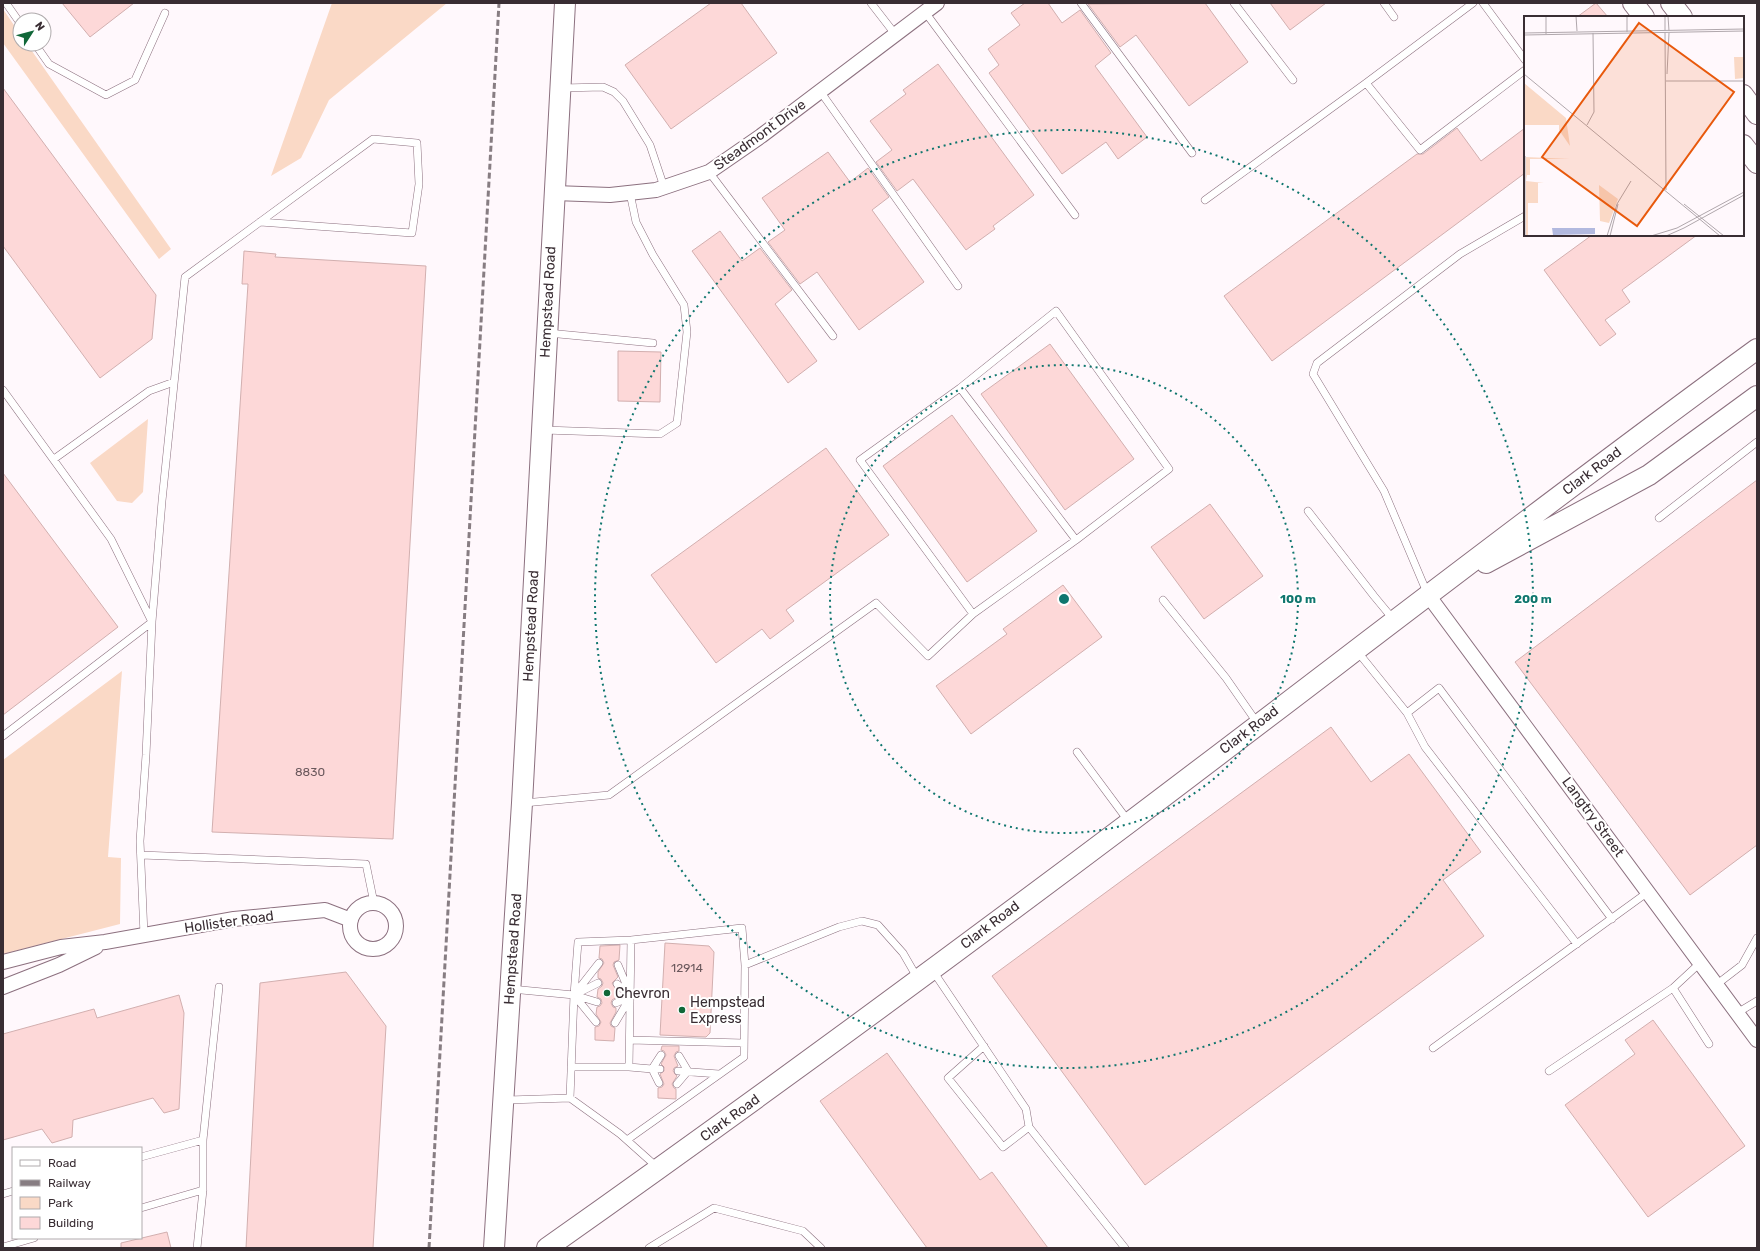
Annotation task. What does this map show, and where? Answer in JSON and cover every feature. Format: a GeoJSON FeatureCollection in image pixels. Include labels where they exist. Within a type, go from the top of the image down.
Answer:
{"type":"FeatureCollection","features":[{"type":"Feature","properties":{"kind":"street","name":"Hempstead Road"},"geometry":{"type":"LineString","coordinates":[[494,1248],[522,803],[565,3]]}},
{"type":"Feature","properties":{"kind":"street","name":"Steadmont Drive"},"geometry":{"type":"LineString","coordinates":[[554,193],[589,195],[656,190],[709,172],[761,136],[937,3]]}},
{"type":"Feature","properties":{"kind":"street"},"geometry":{"type":"LineString","coordinates":[[1633,3],[1643,16]]}},
{"type":"Feature","properties":{"kind":"street"},"geometry":{"type":"LineString","coordinates":[[1671,3],[1681,16]]}},
{"type":"Feature","properties":{"kind":"street"},"geometry":{"type":"LineString","coordinates":[[1744,96],[1757,114]]}},
{"type":"Feature","properties":{"kind":"street"},"geometry":{"type":"LineString","coordinates":[[1744,146],[1757,163]]}},
{"type":"Feature","properties":{"kind":"street","name":"Clark Road"},"geometry":{"type":"LineString","coordinates":[[547,1248],[754,1101],[925,974],[1129,822],[1626,444],[1757,349]]}},
{"type":"Feature","properties":{"kind":"street","name":"Clark Road"},"geometry":{"type":"LineString","coordinates":[[1428,595],[1649,475],[1757,396]]}},
{"type":"Feature","properties":{"kind":"street","name":"Langtry Street"},"geometry":{"type":"LineString","coordinates":[[1428,595],[1757,1040]]}},
{"type":"Feature","properties":{"kind":"street"},"geometry":{"type":"LineString","coordinates":[[374,903],[382,904],[389,909],[396,923],[395,930],[389,942],[376,948],[362,945],[356,941],[352,935],[351,920],[359,907],[374,903]]}},
{"type":"Feature","properties":{"kind":"street","name":"Hollister Road"},"geometry":{"type":"LineString","coordinates":[[3,962],[61,947],[106,942],[234,919],[325,910],[351,920]]}},
{"type":"Feature","properties":{"kind":"street","name":"Hollister Road"},"geometry":{"type":"LineString","coordinates":[[3,988],[59,965],[106,942]]}},
{"type":"Feature","properties":{"kind":"lane"},"geometry":{"type":"LineString","coordinates":[[6,3],[12,12]]}},
{"type":"Feature","properties":{"kind":"lane"},"geometry":{"type":"LineString","coordinates":[[871,3],[895,34]]}},
{"type":"Feature","properties":{"kind":"lane"},"geometry":{"type":"LineString","coordinates":[[1081,3],[1192,153]]}},
{"type":"Feature","properties":{"kind":"lane"},"geometry":{"type":"LineString","coordinates":[[1234,3],[1293,80]]}},
{"type":"Feature","properties":{"kind":"lane"},"geometry":{"type":"LineString","coordinates":[[1384,3],[1394,17]]}},
{"type":"Feature","properties":{"kind":"lane"},"geometry":{"type":"LineString","coordinates":[[1205,200],[1473,3]]}},
{"type":"Feature","properties":{"kind":"lane"},"geometry":{"type":"LineString","coordinates":[[1483,3],[1524,59]]}},
{"type":"Feature","properties":{"kind":"lane"},"geometry":{"type":"LineString","coordinates":[[925,12],[1075,215]]}},
{"type":"Feature","properties":{"kind":"lane"},"geometry":{"type":"LineString","coordinates":[[41,52],[49,64],[106,95],[135,80],[165,13]]}},
{"type":"Feature","properties":{"kind":"lane"},"geometry":{"type":"LineString","coordinates":[[1366,83],[1420,150],[1524,71]]}},
{"type":"Feature","properties":{"kind":"lane"},"geometry":{"type":"LineString","coordinates":[[560,88],[603,87],[614,92],[623,101],[650,145],[664,187]]}},
{"type":"Feature","properties":{"kind":"lane"},"geometry":{"type":"LineString","coordinates":[[820,91],[958,286]]}},
{"type":"Feature","properties":{"kind":"lane"},"geometry":{"type":"LineString","coordinates":[[144,935],[140,840],[146,755],[152,622],[185,277],[373,139],[418,143],[419,184],[412,233],[260,222]]}},
{"type":"Feature","properties":{"kind":"lane"},"geometry":{"type":"LineString","coordinates":[[709,172],[833,336]]}},
{"type":"Feature","properties":{"kind":"lane"},"geometry":{"type":"LineString","coordinates":[[542,430],[660,434],[677,423],[687,332],[684,305],[653,254],[636,222],[630,193]]}},
{"type":"Feature","properties":{"kind":"lane"},"geometry":{"type":"LineString","coordinates":[[1428,595],[1384,491],[1313,374],[1317,362],[1460,254],[1524,217]]}},
{"type":"Feature","properties":{"kind":"lane"},"geometry":{"type":"LineString","coordinates":[[522,803],[609,795],[876,603],[928,656],[973,614],[1076,540],[1169,469],[1056,311],[960,388],[860,460],[973,614]]}},
{"type":"Feature","properties":{"kind":"lane"},"geometry":{"type":"LineString","coordinates":[[547,333],[654,343]]}},
{"type":"Feature","properties":{"kind":"lane"},"geometry":{"type":"LineString","coordinates":[[54,459],[149,391],[174,382]]}},
{"type":"Feature","properties":{"kind":"lane"},"geometry":{"type":"LineString","coordinates":[[960,388],[1076,540]]}},
{"type":"Feature","properties":{"kind":"lane"},"geometry":{"type":"LineString","coordinates":[[3,390],[111,539],[152,622]]}},
{"type":"Feature","properties":{"kind":"lane"},"geometry":{"type":"LineString","coordinates":[[1659,518],[1757,442]]}},
{"type":"Feature","properties":{"kind":"lane"},"geometry":{"type":"LineString","coordinates":[[1308,511],[1394,620]]}},
{"type":"Feature","properties":{"kind":"lane"},"geometry":{"type":"LineString","coordinates":[[1163,600],[1226,678],[1258,724]]}},
{"type":"Feature","properties":{"kind":"lane"},"geometry":{"type":"LineString","coordinates":[[3,736],[152,622]]}},
{"type":"Feature","properties":{"kind":"lane"},"geometry":{"type":"LineString","coordinates":[[1356,649],[1407,713],[1425,747],[1577,944]]}},
{"type":"Feature","properties":{"kind":"lane"},"geometry":{"type":"LineString","coordinates":[[1407,713],[1439,688],[1612,919]]}},
{"type":"Feature","properties":{"kind":"lane"},"geometry":{"type":"LineString","coordinates":[[1077,752],[1129,822]]}},
{"type":"Feature","properties":{"kind":"lane"},"geometry":{"type":"LineString","coordinates":[[140,855],[366,864],[374,903]]}},
{"type":"Feature","properties":{"kind":"lane"},"geometry":{"type":"LineString","coordinates":[[1433,1048],[1648,892]]}},
{"type":"Feature","properties":{"kind":"lane"},"geometry":{"type":"LineString","coordinates":[[745,965],[839,927],[862,921],[878,925],[903,953],[925,974],[984,1046],[1026,1109],[1029,1127],[1125,1248]]}},
{"type":"Feature","properties":{"kind":"lane"},"geometry":{"type":"LineString","coordinates":[[570,1098],[574,995],[578,942],[632,940],[742,928],[745,965],[744,1057],[627,1140]]}},
{"type":"Feature","properties":{"kind":"lane"},"geometry":{"type":"LineString","coordinates":[[1716,985],[1742,965],[1757,938]]}},
{"type":"Feature","properties":{"kind":"lane"},"geometry":{"type":"LineString","coordinates":[[629,1067],[632,940]]}},
{"type":"Feature","properties":{"kind":"lane"},"geometry":{"type":"LineString","coordinates":[[1549,1072],[1673,988],[1700,963]]}},
{"type":"Feature","properties":{"kind":"lane"},"geometry":{"type":"LineString","coordinates":[[574,995],[599,964]]}},
{"type":"Feature","properties":{"kind":"lane"},"geometry":{"type":"LineString","coordinates":[[618,964],[631,996]]}},
{"type":"Feature","properties":{"kind":"lane"},"geometry":{"type":"LineString","coordinates":[[574,995],[598,983]]}},
{"type":"Feature","properties":{"kind":"lane"},"geometry":{"type":"LineString","coordinates":[[617,984],[631,996]]}},
{"type":"Feature","properties":{"kind":"lane"},"geometry":{"type":"LineString","coordinates":[[197,1248],[203,1190],[203,1140],[219,987]]}},
{"type":"Feature","properties":{"kind":"lane"},"geometry":{"type":"LineString","coordinates":[[1673,988],[1709,1044]]}},
{"type":"Feature","properties":{"kind":"lane"},"geometry":{"type":"LineString","coordinates":[[510,989],[574,995],[597,1002]]}},
{"type":"Feature","properties":{"kind":"lane"},"geometry":{"type":"LineString","coordinates":[[574,995],[596,1022]]}},
{"type":"Feature","properties":{"kind":"lane"},"geometry":{"type":"LineString","coordinates":[[616,1003],[631,996]]}},
{"type":"Feature","properties":{"kind":"lane"},"geometry":{"type":"LineString","coordinates":[[615,1022],[631,996]]}},
{"type":"Feature","properties":{"kind":"lane"},"geometry":{"type":"LineString","coordinates":[[1737,1013],[1757,1001]]}},
{"type":"Feature","properties":{"kind":"lane"},"geometry":{"type":"LineString","coordinates":[[630,1040],[744,1043]]}},
{"type":"Feature","properties":{"kind":"lane"},"geometry":{"type":"LineString","coordinates":[[984,1046],[948,1078],[1003,1147],[1029,1127]]}},
{"type":"Feature","properties":{"kind":"lane"},"geometry":{"type":"LineString","coordinates":[[659,1083],[656,1069],[661,1055]]}},
{"type":"Feature","properties":{"kind":"lane"},"geometry":{"type":"LineString","coordinates":[[679,1056],[688,1071]]}},
{"type":"Feature","properties":{"kind":"lane"},"geometry":{"type":"LineString","coordinates":[[571,1067],[629,1067],[656,1069]]}},
{"type":"Feature","properties":{"kind":"lane"},"geometry":{"type":"LineString","coordinates":[[678,1071],[719,1074]]}},
{"type":"Feature","properties":{"kind":"lane"},"geometry":{"type":"LineString","coordinates":[[677,1084],[688,1071]]}},
{"type":"Feature","properties":{"kind":"lane"},"geometry":{"type":"LineString","coordinates":[[503,1100],[570,1098],[627,1140],[659,1169]]}},
{"type":"Feature","properties":{"kind":"lane"},"geometry":{"type":"LineString","coordinates":[[142,1157],[203,1140]]}},
{"type":"Feature","properties":{"kind":"lane"},"geometry":{"type":"LineString","coordinates":[[142,1208],[203,1190]]}},
{"type":"Feature","properties":{"kind":"lane"},"geometry":{"type":"LineString","coordinates":[[649,1248],[714,1208],[804,1231],[821,1248]]}},
{"type":"Feature","properties":{"kind":"lane"},"geometry":{"type":"LineString","coordinates":[[3,1247],[31,1239]]}},
{"type":"Feature","properties":{"kind":"green space"},"geometry":{"type":"Polygon","coordinates":[[[332,3],[447,3],[329,100],[301,158],[271,176],[332,3]]]}},
{"type":"Feature","properties":{"kind":"green space"},"geometry":{"type":"Polygon","coordinates":[[[3,9],[12,22],[12,52],[33,52],[171,249],[159,259],[3,43],[3,9]]]}},
{"type":"Feature","properties":{"kind":"green space"},"geometry":{"type":"Polygon","coordinates":[[[148,419],[143,492],[132,503],[117,501],[90,463],[148,419]]]}},
{"type":"Feature","properties":{"kind":"green space"},"geometry":{"type":"Polygon","coordinates":[[[122,671],[108,857],[121,858],[120,924],[3,954],[3,760],[122,671]]]}},
{"type":"Feature","properties":{"kind":"building"},"geometry":{"type":"Polygon","coordinates":[[[62,3],[134,3],[90,37],[62,3]]]}},
{"type":"Feature","properties":{"kind":"building"},"geometry":{"type":"Polygon","coordinates":[[[711,3],[741,3],[777,53],[671,129],[625,65],[711,3]]]}},
{"type":"Feature","properties":{"kind":"building"},"geometry":{"type":"Polygon","coordinates":[[[1025,3],[1048,3],[1062,23],[1080,10],[1111,53],[1095,66],[1147,137],[1118,159],[1106,142],[1062,174],[989,73],[999,65],[988,49],[1020,25],[1011,13],[1025,3]]]}},
{"type":"Feature","properties":{"kind":"building"},"geometry":{"type":"Polygon","coordinates":[[[1205,3],[1248,62],[1189,106],[1136,35],[1120,47],[1088,4],[1205,3]]]}},
{"type":"Feature","properties":{"kind":"building"},"geometry":{"type":"Polygon","coordinates":[[[1270,3],[1326,3],[1290,30],[1270,3]]]}},
{"type":"Feature","properties":{"kind":"building"},"geometry":{"type":"Polygon","coordinates":[[[1596,3],[1607,16],[1578,16],[1596,3]]]}},
{"type":"Feature","properties":{"kind":"building"},"geometry":{"type":"Polygon","coordinates":[[[938,64],[1034,195],[993,226],[995,229],[966,250],[913,179],[897,191],[876,162],[892,150],[870,121],[906,94],[903,90],[938,64]]]}},
{"type":"Feature","properties":{"kind":"building"},"geometry":{"type":"Polygon","coordinates":[[[3,88],[156,295],[152,339],[100,378],[3,246],[3,88]]]}},
{"type":"Feature","properties":{"kind":"building"},"geometry":{"type":"Polygon","coordinates":[[[1457,128],[1481,161],[1524,129],[1524,174],[1272,361],[1224,296],[1417,154],[1423,154],[1457,128]]]}},
{"type":"Feature","properties":{"kind":"building"},"geometry":{"type":"Polygon","coordinates":[[[828,152],[850,182],[868,168],[889,197],[872,210],[924,282],[859,330],[817,272],[800,284],[768,242],[785,230],[762,198],[828,152]]]}},
{"type":"Feature","properties":{"kind":"building"},"geometry":{"type":"Polygon","coordinates":[[[720,231],[742,261],[760,248],[792,290],[775,304],[817,361],[788,383],[692,251],[720,231]]]}},
{"type":"Feature","properties":{"kind":"building"},"geometry":{"type":"Polygon","coordinates":[[[1591,236],[1696,236],[1622,290],[1630,302],[1605,320],[1616,334],[1600,346],[1544,270],[1591,236]]]}},
{"type":"Feature","properties":{"kind":"building"},"geometry":{"type":"Polygon","coordinates":[[[244,251],[276,254],[275,257],[426,266],[393,839],[212,832],[248,284],[242,284],[244,251]]]}},
{"type":"Feature","properties":{"kind":"building"},"geometry":{"type":"Polygon","coordinates":[[[1050,344],[1134,459],[1065,510],[981,394],[1050,344]]]}},
{"type":"Feature","properties":{"kind":"building"},"geometry":{"type":"Polygon","coordinates":[[[618,351],[661,352],[660,402],[618,401],[618,351]]]}},
{"type":"Feature","properties":{"kind":"building"},"geometry":{"type":"Polygon","coordinates":[[[952,415],[1037,531],[967,582],[883,466],[952,415]]]}},
{"type":"Feature","properties":{"kind":"building"},"geometry":{"type":"Polygon","coordinates":[[[826,448],[889,535],[786,610],[794,621],[770,639],[762,629],[716,663],[651,575],[826,448]]]}},
{"type":"Feature","properties":{"kind":"building"},"geometry":{"type":"Polygon","coordinates":[[[3,473],[118,627],[3,715],[3,473]]]}},
{"type":"Feature","properties":{"kind":"building"},"geometry":{"type":"Polygon","coordinates":[[[1757,480],[1757,845],[1690,895],[1515,662],[1757,480]]]}},
{"type":"Feature","properties":{"kind":"building"},"geometry":{"type":"Polygon","coordinates":[[[1210,504],[1263,576],[1204,619],[1151,547],[1210,504]]]}},
{"type":"Feature","properties":{"kind":"building"},"geometry":{"type":"Polygon","coordinates":[[[1063,585],[1102,637],[971,734],[936,686],[1007,634],[1003,629],[1063,585]]]}},
{"type":"Feature","properties":{"kind":"building"},"geometry":{"type":"Polygon","coordinates":[[[1331,727],[1371,782],[1409,754],[1481,852],[1443,880],[1484,936],[1145,1185],[992,976],[1331,727]]]}},
{"type":"Feature","properties":{"kind":"building"},"geometry":{"type":"Polygon","coordinates":[[[665,943],[709,946],[714,952],[710,1033],[706,1037],[660,1035],[665,943]]]}},
{"type":"Feature","properties":{"kind":"building","name":"Chevron"},"geometry":{"type":"Polygon","coordinates":[[[620,945],[619,960],[614,962],[613,965],[618,977],[612,983],[617,991],[617,997],[612,1000],[611,1003],[613,1007],[616,1008],[616,1012],[610,1023],[611,1026],[615,1028],[614,1041],[595,1040],[595,1027],[599,1026],[601,1022],[596,1014],[597,1007],[602,1003],[601,999],[597,997],[598,989],[603,983],[601,979],[598,978],[598,972],[604,963],[602,959],[599,958],[600,946],[620,945]]]}},
{"type":"Feature","properties":{"kind":"building"},"geometry":{"type":"Polygon","coordinates":[[[346,972],[386,1026],[373,1248],[246,1248],[260,983],[346,972]]]}},
{"type":"Feature","properties":{"kind":"building"},"geometry":{"type":"Polygon","coordinates":[[[179,995],[184,1013],[179,1109],[164,1113],[153,1098],[73,1120],[72,1137],[52,1143],[42,1129],[3,1140],[3,1034],[94,1009],[97,1018],[179,995]]]}},
{"type":"Feature","properties":{"kind":"building"},"geometry":{"type":"Polygon","coordinates":[[[1653,1020],[1745,1146],[1648,1217],[1565,1105],[1635,1054],[1625,1040],[1653,1020]]]}},
{"type":"Feature","properties":{"kind":"building"},"geometry":{"type":"Polygon","coordinates":[[[662,1046],[679,1046],[679,1051],[676,1052],[674,1056],[678,1066],[674,1068],[673,1071],[677,1076],[672,1084],[676,1089],[676,1099],[658,1098],[658,1088],[662,1087],[664,1084],[660,1074],[664,1071],[664,1067],[661,1064],[666,1055],[664,1051],[661,1050],[662,1046]]]}},
{"type":"Feature","properties":{"kind":"building"},"geometry":{"type":"Polygon","coordinates":[[[887,1053],[980,1180],[992,1172],[1048,1248],[927,1248],[820,1101],[887,1053]]]}},
{"type":"Feature","properties":{"kind":"building"},"geometry":{"type":"Polygon","coordinates":[[[167,1232],[171,1248],[121,1248],[121,1243],[167,1232]]]}},
{"type":"Feature","properties":{"kind":"railway"},"geometry":{"type":"LineString","coordinates":[[429,1248],[499,3]]}},
{"type":"Feature","properties":{"kind":"place","name":"Chevron"},"geometry":{"type":"Point","coordinates":[607,993]}},
{"type":"Feature","properties":{"kind":"place","name":"Hempstead Express"},"geometry":{"type":"Point","coordinates":[682,1010]}}]}
